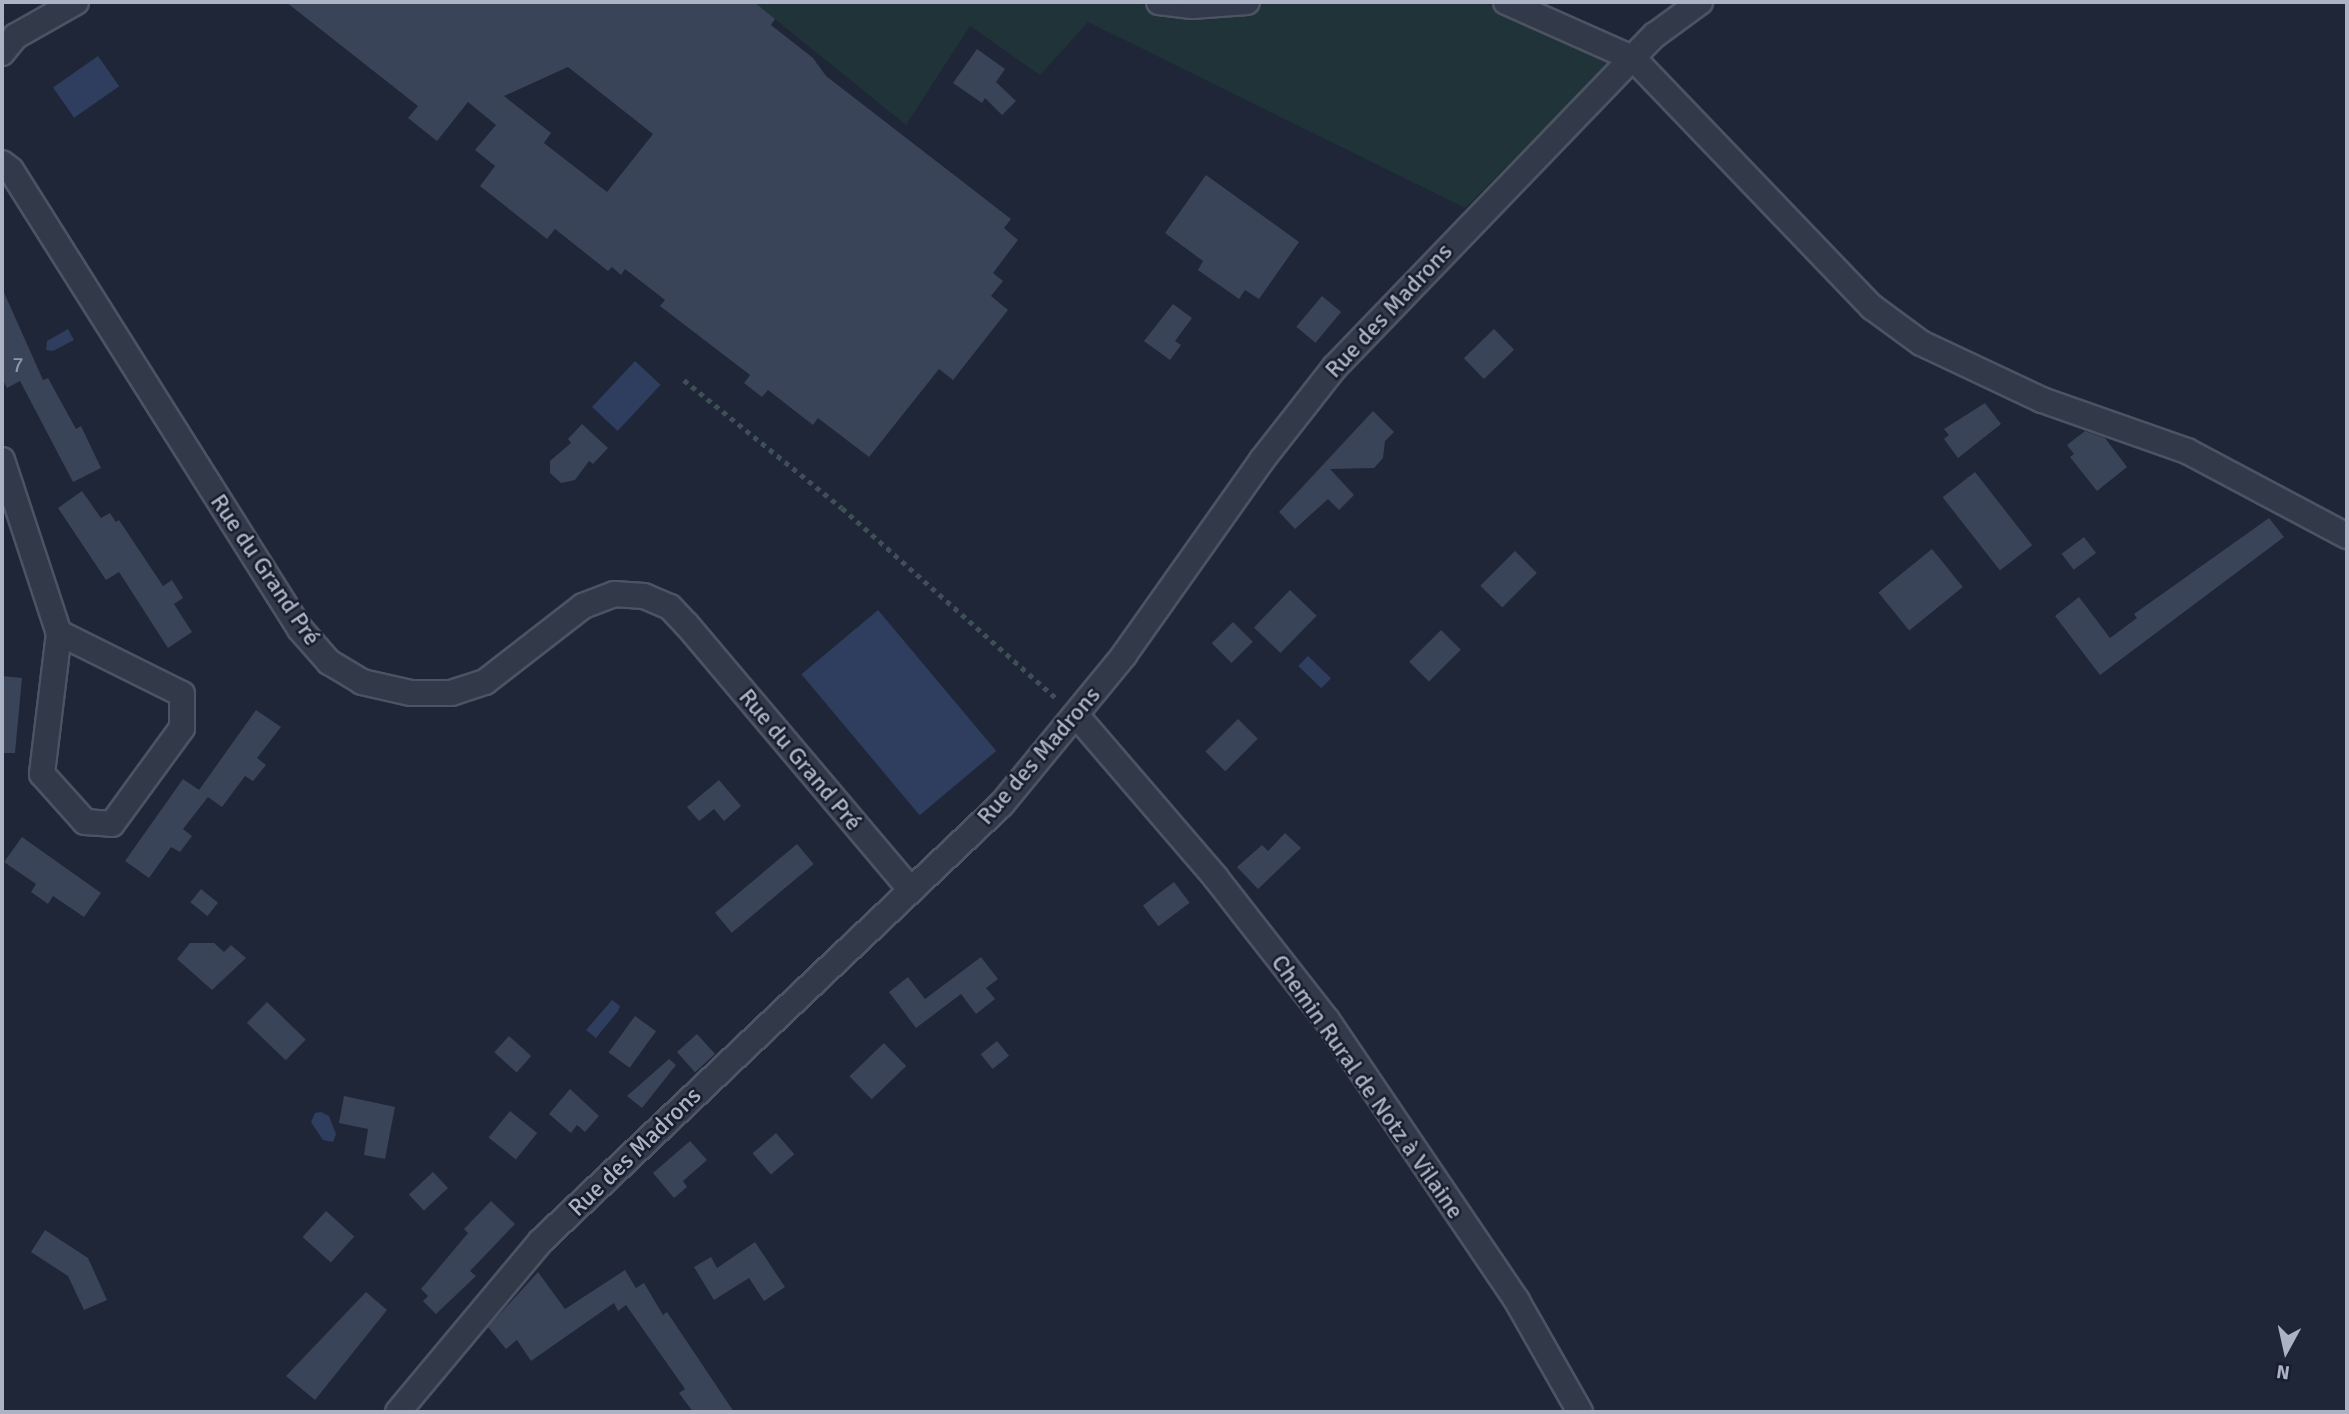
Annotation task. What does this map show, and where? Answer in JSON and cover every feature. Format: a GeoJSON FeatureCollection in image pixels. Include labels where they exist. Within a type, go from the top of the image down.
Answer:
{"type":"FeatureCollection","features":[{"type":"Feature","properties":{"kind":"street"},"geometry":{"type":"LineString","coordinates":[[2,53],[16,36],[76,2]]}},
{"type":"Feature","properties":{"kind":"street"},"geometry":{"type":"LineString","coordinates":[[1159,2],[1192,6],[1247,2]]}},
{"type":"Feature","properties":{"kind":"street"},"geometry":{"type":"LineString","coordinates":[[1506,2],[1634,59],[1872,307],[1921,343],[2010,387],[2187,451],[2347,536]]}},
{"type":"Feature","properties":{"kind":"street","name":"Rue des Madrons"},"geometry":{"type":"LineString","coordinates":[[398,1412],[541,1241],[1001,805],[1076,715],[1335,367],[1656,35],[1700,2]]}},
{"type":"Feature","properties":{"kind":"street","name":"Rue du Grand Pré"},"geometry":{"type":"LineString","coordinates":[[2,163],[11,170],[300,629],[329,662],[362,682],[411,693],[451,693],[502,671],[583,606],[614,594],[645,596],[670,607],[687,625],[911,890]]}},
{"type":"Feature","properties":{"kind":"street"},"geometry":{"type":"LineString","coordinates":[[2,460],[59,633],[42,774],[85,822],[112,824],[182,728],[182,694],[59,633]]}},
{"type":"Feature","properties":{"kind":"street","name":"Chemin Rural de Notz à Vilaine"},"geometry":{"type":"LineString","coordinates":[[1076,715],[1216,878],[1327,1020],[1517,1301],[1580,1412]]}},
{"type":"Feature","properties":{"kind":"path"},"geometry":{"type":"LineString","coordinates":[[684,380],[842,508],[1076,715]]}},
{"type":"Feature","properties":{"kind":"green space"},"geometry":{"type":"Polygon","coordinates":[[[754,2],[1135,2],[1168,13],[1236,10],[1273,2],[1482,2],[1602,51],[1610,63],[1465,208],[1088,22],[1040,75],[970,26],[906,125],[754,2]]]}},
{"type":"Feature","properties":{"kind":"water"},"geometry":{"type":"Polygon","coordinates":[[[98,56],[119,86],[74,118],[53,88],[98,56]]]}},
{"type":"Feature","properties":{"kind":"water"},"geometry":{"type":"Polygon","coordinates":[[[68,329],[74,340],[53,351],[46,350],[47,341],[68,329]]]}},
{"type":"Feature","properties":{"kind":"water"},"geometry":{"type":"Polygon","coordinates":[[[635,361],[661,385],[618,431],[592,407],[635,361]]]}},
{"type":"Feature","properties":{"kind":"water"},"geometry":{"type":"Polygon","coordinates":[[[878,610],[996,751],[920,815],[801,674],[878,610]]]}},
{"type":"Feature","properties":{"kind":"water"},"geometry":{"type":"Polygon","coordinates":[[[1308,656],[1331,678],[1321,688],[1298,666],[1308,656]]]}},
{"type":"Feature","properties":{"kind":"water"},"geometry":{"type":"Polygon","coordinates":[[[612,1000],[620,1006],[618,1011],[596,1038],[586,1030],[612,1000]]]}},
{"type":"Feature","properties":{"kind":"water"},"geometry":{"type":"Polygon","coordinates":[[[321,1112],[329,1116],[336,1134],[333,1142],[323,1140],[311,1122],[315,1113],[321,1112]]]}},
{"type":"Feature","properties":{"kind":"building"},"geometry":{"type":"Polygon","coordinates":[[[286,2],[754,2],[775,19],[771,25],[813,58],[826,76],[1011,219],[1004,228],[1018,240],[993,273],[1003,281],[991,296],[1008,310],[953,380],[939,369],[869,457],[818,418],[813,425],[768,390],[762,397],[744,383],[750,375],[660,306],[665,300],[625,269],[621,275],[612,267],[608,271],[555,229],[547,239],[480,186],[495,166],[475,150],[496,125],[468,102],[437,141],[408,118],[418,106],[286,2]],[[568,67],[504,96],[551,133],[544,143],[607,192],[653,134],[568,67]]]}},
{"type":"Feature","properties":{"kind":"building"},"geometry":{"type":"Polygon","coordinates":[[[977,49],[1005,69],[996,82],[1016,101],[1002,115],[985,98],[982,103],[953,83],[977,49]]]}},
{"type":"Feature","properties":{"kind":"building"},"geometry":{"type":"Polygon","coordinates":[[[1206,175],[1299,242],[1259,299],[1245,290],[1239,299],[1198,270],[1203,261],[1165,233],[1206,175]]]}},
{"type":"Feature","properties":{"kind":"building"},"geometry":{"type":"Polygon","coordinates":[[[2,288],[43,380],[48,378],[76,429],[81,426],[101,468],[73,482],[20,381],[7,388],[2,378],[2,288]]]}},
{"type":"Feature","properties":{"kind":"building"},"geometry":{"type":"Polygon","coordinates":[[[1322,296],[1341,312],[1315,343],[1296,327],[1322,296]]]}},
{"type":"Feature","properties":{"kind":"building"},"geometry":{"type":"Polygon","coordinates":[[[1173,304],[1192,318],[1175,341],[1181,345],[1170,360],[1144,341],[1173,304]]]}},
{"type":"Feature","properties":{"kind":"building"},"geometry":{"type":"Polygon","coordinates":[[[1494,329],[1514,350],[1484,379],[1464,358],[1494,329]]]}},
{"type":"Feature","properties":{"kind":"building"},"geometry":{"type":"Polygon","coordinates":[[[1985,403],[2001,424],[1958,458],[1944,439],[1949,435],[1944,429],[1985,403]]]}},
{"type":"Feature","properties":{"kind":"building"},"geometry":{"type":"Polygon","coordinates":[[[1373,411],[1394,432],[1385,441],[1383,458],[1374,468],[1330,469],[1354,495],[1339,510],[1328,499],[1295,529],[1279,512],[1373,411]]]}},
{"type":"Feature","properties":{"kind":"building"},"geometry":{"type":"Polygon","coordinates":[[[582,424],[608,448],[593,464],[589,461],[575,480],[561,483],[550,473],[550,461],[571,443],[568,439],[582,424]]]}},
{"type":"Feature","properties":{"kind":"building"},"geometry":{"type":"Polygon","coordinates":[[[2085,431],[2105,438],[2127,467],[2097,491],[2070,457],[2074,454],[2067,445],[2085,431]]]}},
{"type":"Feature","properties":{"kind":"building"},"geometry":{"type":"Polygon","coordinates":[[[1975,472],[2032,545],[2000,571],[1943,497],[1975,472]]]}},
{"type":"Feature","properties":{"kind":"building"},"geometry":{"type":"Polygon","coordinates":[[[82,491],[101,518],[110,513],[116,522],[119,520],[163,586],[172,580],[183,598],[174,604],[192,632],[168,648],[119,572],[106,580],[58,508],[82,491]]]}},
{"type":"Feature","properties":{"kind":"building"},"geometry":{"type":"Polygon","coordinates":[[[2269,518],[2284,537],[2100,675],[2055,616],[2079,597],[2110,638],[2137,618],[2134,614],[2269,518]]]}},
{"type":"Feature","properties":{"kind":"building"},"geometry":{"type":"Polygon","coordinates":[[[2084,537],[2096,553],[2074,570],[2062,554],[2084,537]]]}},
{"type":"Feature","properties":{"kind":"building"},"geometry":{"type":"Polygon","coordinates":[[[1932,549],[1963,587],[1909,631],[1878,592],[1932,549]]]}},
{"type":"Feature","properties":{"kind":"building"},"geometry":{"type":"Polygon","coordinates":[[[1515,551],[1537,573],[1502,608],[1480,586],[1515,551]]]}},
{"type":"Feature","properties":{"kind":"building"},"geometry":{"type":"Polygon","coordinates":[[[1290,590],[1317,616],[1280,653],[1254,627],[1290,590]]]}},
{"type":"Feature","properties":{"kind":"building"},"geometry":{"type":"Polygon","coordinates":[[[1233,622],[1253,642],[1232,663],[1212,643],[1233,622]]]}},
{"type":"Feature","properties":{"kind":"building"},"geometry":{"type":"Polygon","coordinates":[[[1441,630],[1461,650],[1429,682],[1409,662],[1441,630]]]}},
{"type":"Feature","properties":{"kind":"building"},"geometry":{"type":"Polygon","coordinates":[[[2,676],[22,678],[15,753],[2,753],[2,676]]]}},
{"type":"Feature","properties":{"kind":"building"},"geometry":{"type":"Polygon","coordinates":[[[256,710],[281,727],[257,758],[266,765],[253,781],[245,776],[222,807],[208,797],[183,829],[192,836],[180,852],[171,847],[149,878],[125,861],[183,779],[199,790],[256,710]]]}},
{"type":"Feature","properties":{"kind":"building"},"geometry":{"type":"Polygon","coordinates":[[[1238,719],[1258,739],[1225,771],[1205,752],[1238,719]]]}},
{"type":"Feature","properties":{"kind":"building"},"geometry":{"type":"Polygon","coordinates":[[[719,780],[741,806],[724,821],[714,809],[699,821],[687,807],[719,780]]]}},
{"type":"Feature","properties":{"kind":"building"},"geometry":{"type":"Polygon","coordinates":[[[1285,833],[1301,848],[1258,889],[1237,867],[1262,845],[1268,851],[1285,833]]]}},
{"type":"Feature","properties":{"kind":"building"},"geometry":{"type":"Polygon","coordinates":[[[22,837],[101,893],[84,917],[53,896],[48,904],[31,892],[36,884],[4,862],[22,837]]]}},
{"type":"Feature","properties":{"kind":"building"},"geometry":{"type":"Polygon","coordinates":[[[797,844],[814,864],[732,933],[715,913],[797,844]]]}},
{"type":"Feature","properties":{"kind":"building"},"geometry":{"type":"Polygon","coordinates":[[[1174,882],[1190,903],[1159,926],[1143,905],[1174,882]]]}},
{"type":"Feature","properties":{"kind":"building"},"geometry":{"type":"Polygon","coordinates":[[[201,889],[218,903],[207,916],[190,902],[201,889]]]}},
{"type":"Feature","properties":{"kind":"building"},"geometry":{"type":"Polygon","coordinates":[[[190,943],[214,943],[224,952],[231,945],[246,958],[212,990],[177,959],[190,943]]]}},
{"type":"Feature","properties":{"kind":"building"},"geometry":{"type":"Polygon","coordinates":[[[981,957],[998,979],[986,988],[995,999],[976,1014],[961,994],[916,1028],[889,992],[908,977],[925,999],[981,957]]]}},
{"type":"Feature","properties":{"kind":"building"},"geometry":{"type":"Polygon","coordinates":[[[267,1002],[306,1040],[286,1060],[247,1023],[267,1002]]]}},
{"type":"Feature","properties":{"kind":"building"},"geometry":{"type":"Polygon","coordinates":[[[635,1016],[656,1031],[630,1068],[609,1052],[635,1016]]]}},
{"type":"Feature","properties":{"kind":"building"},"geometry":{"type":"Polygon","coordinates":[[[697,1034],[715,1054],[695,1072],[677,1052],[697,1034]]]}},
{"type":"Feature","properties":{"kind":"building"},"geometry":{"type":"Polygon","coordinates":[[[509,1036],[531,1056],[517,1072],[494,1052],[509,1036]]]}},
{"type":"Feature","properties":{"kind":"building"},"geometry":{"type":"Polygon","coordinates":[[[997,1041],[1009,1056],[993,1069],[981,1054],[997,1041]]]}},
{"type":"Feature","properties":{"kind":"building"},"geometry":{"type":"Polygon","coordinates":[[[884,1043],[906,1066],[872,1099],[849,1076],[884,1043]]]}},
{"type":"Feature","properties":{"kind":"building"},"geometry":{"type":"Polygon","coordinates":[[[669,1059],[676,1065],[642,1108],[627,1096],[669,1059]]]}},
{"type":"Feature","properties":{"kind":"building"},"geometry":{"type":"Polygon","coordinates":[[[570,1089],[599,1116],[585,1132],[577,1125],[571,1133],[549,1114],[570,1089]]]}},
{"type":"Feature","properties":{"kind":"building"},"geometry":{"type":"Polygon","coordinates":[[[344,1096],[395,1107],[385,1159],[364,1155],[368,1129],[339,1123],[344,1096]]]}},
{"type":"Feature","properties":{"kind":"building"},"geometry":{"type":"Polygon","coordinates":[[[510,1111],[537,1133],[516,1159],[489,1137],[510,1111]]]}},
{"type":"Feature","properties":{"kind":"building"},"geometry":{"type":"Polygon","coordinates":[[[776,1133],[794,1154],[771,1174],[753,1153],[776,1133]]]}},
{"type":"Feature","properties":{"kind":"building"},"geometry":{"type":"Polygon","coordinates":[[[690,1141],[707,1160],[683,1181],[687,1187],[674,1198],[653,1173],[690,1141]]]}},
{"type":"Feature","properties":{"kind":"building"},"geometry":{"type":"Polygon","coordinates":[[[433,1172],[448,1188],[424,1211],[409,1195],[433,1172]]]}},
{"type":"Feature","properties":{"kind":"building"},"geometry":{"type":"Polygon","coordinates":[[[491,1201],[515,1224],[470,1271],[476,1276],[436,1314],[423,1301],[428,1296],[421,1289],[468,1233],[464,1229],[491,1201]]]}},
{"type":"Feature","properties":{"kind":"building"},"geometry":{"type":"Polygon","coordinates":[[[326,1211],[354,1236],[331,1262],[303,1237],[326,1211]]]}},
{"type":"Feature","properties":{"kind":"building"},"geometry":{"type":"Polygon","coordinates":[[[45,1230],[88,1258],[107,1300],[84,1310],[68,1276],[31,1252],[45,1230]]]}},
{"type":"Feature","properties":{"kind":"building"},"geometry":{"type":"Polygon","coordinates":[[[755,1242],[785,1287],[764,1301],[749,1278],[714,1300],[694,1267],[711,1257],[717,1268],[755,1242]]]}},
{"type":"Feature","properties":{"kind":"building"},"geometry":{"type":"Polygon","coordinates":[[[625,1270],[636,1288],[644,1283],[663,1315],[667,1312],[734,1412],[693,1412],[679,1393],[685,1389],[626,1305],[618,1311],[614,1303],[531,1361],[517,1340],[506,1349],[488,1327],[538,1272],[565,1309],[625,1270]]]}},
{"type":"Feature","properties":{"kind":"building"},"geometry":{"type":"Polygon","coordinates":[[[366,1292],[387,1310],[315,1400],[286,1376],[366,1292]]]}}]}
